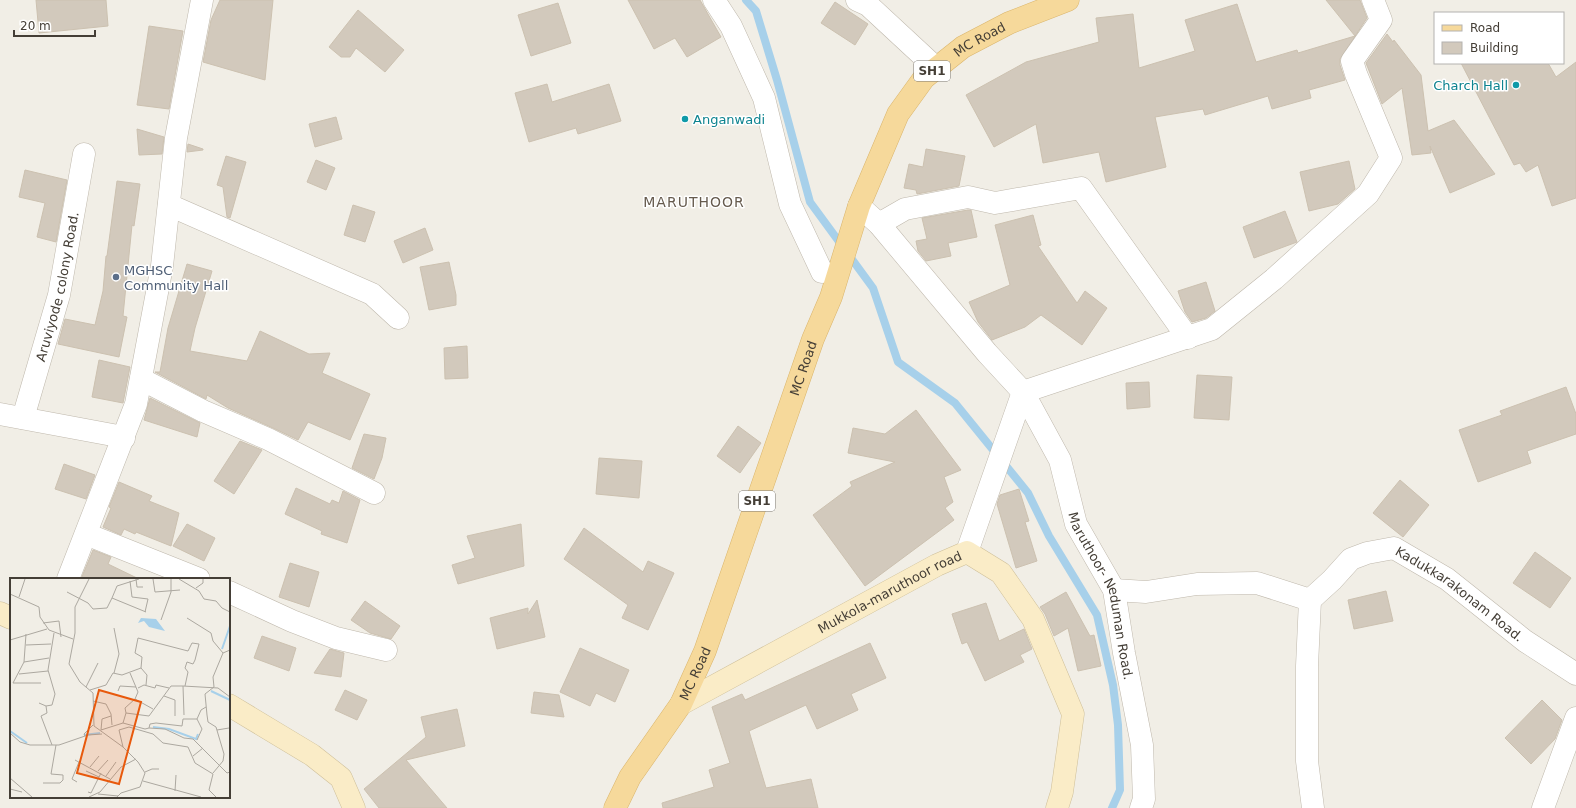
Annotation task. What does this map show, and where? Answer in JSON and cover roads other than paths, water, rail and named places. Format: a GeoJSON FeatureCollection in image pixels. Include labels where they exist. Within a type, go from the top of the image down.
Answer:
{"type":"FeatureCollection","features":[{"type":"Feature","properties":{"kind":"main road","name":"MC Road"},"geometry":{"type":"LineString","coordinates":[[615,808],[630,777],[681,704],[705,651],[813,339],[830,297],[859,206],[898,114],[924,78],[963,46],[1009,23],[1068,0]]}},
{"type":"Feature","properties":{"kind":"street"},"geometry":{"type":"LineString","coordinates":[[68,578],[136,404],[162,266],[176,138],[202,0]]}},
{"type":"Feature","properties":{"kind":"street"},"geometry":{"type":"LineString","coordinates":[[714,0],[731,26],[764,98],[790,204],[822,272]]}},
{"type":"Feature","properties":{"kind":"street"},"geometry":{"type":"LineString","coordinates":[[857,0],[868,5],[936,68]]}},
{"type":"Feature","properties":{"kind":"street"},"geometry":{"type":"LineString","coordinates":[[967,552],[1023,392],[1212,329],[1274,279],[1368,194],[1391,158],[1352,61],[1381,20],[1373,0]]}},
{"type":"Feature","properties":{"kind":"street","name":"Aruviyode colony Road."},"geometry":{"type":"LineString","coordinates":[[23,418],[59,295],[84,154]]}},
{"type":"Feature","properties":{"kind":"street"},"geometry":{"type":"LineString","coordinates":[[879,224],[905,209],[968,197],[996,203],[1081,188],[1188,338]]}},
{"type":"Feature","properties":{"kind":"street"},"geometry":{"type":"LineString","coordinates":[[169,205],[372,294],[398,318]]}},
{"type":"Feature","properties":{"kind":"street","name":"Maruthoor- Neduman Road."},"geometry":{"type":"LineString","coordinates":[[859,206],[879,224],[987,353],[1023,392],[1060,460],[1076,524],[1114,590],[1124,653],[1142,745],[1144,798],[1141,808]]}},
{"type":"Feature","properties":{"kind":"street"},"geometry":{"type":"LineString","coordinates":[[141,379],[268,439],[374,493]]}},
{"type":"Feature","properties":{"kind":"street"},"geometry":{"type":"LineString","coordinates":[[0,414],[124,438]]}},
{"type":"Feature","properties":{"kind":"street"},"geometry":{"type":"LineString","coordinates":[[86,534],[197,578]]}},
{"type":"Feature","properties":{"kind":"street","name":"Kadukkarakonam Road."},"geometry":{"type":"LineString","coordinates":[[1310,600],[1332,580],[1351,559],[1367,553],[1394,548],[1447,579],[1525,641],[1576,674]]}},
{"type":"Feature","properties":{"kind":"street","name":"Mukkola-maruthoor road"},"geometry":{"type":"LineString","coordinates":[[681,704],[930,569],[967,552],[1001,573],[1033,619],[1073,714],[1062,792],[1057,808]]}},
{"type":"Feature","properties":{"kind":"street"},"geometry":{"type":"LineString","coordinates":[[1114,590],[1146,592],[1197,584],[1257,583],[1310,600],[1307,666],[1307,762],[1314,808]]}},
{"type":"Feature","properties":{"kind":"street"},"geometry":{"type":"LineString","coordinates":[[230,592],[292,621],[336,638],[386,650]]}},
{"type":"Feature","properties":{"kind":"street"},"geometry":{"type":"LineString","coordinates":[[0,613],[10,618]]}},
{"type":"Feature","properties":{"kind":"street"},"geometry":{"type":"LineString","coordinates":[[230,706],[312,755],[341,778],[354,808]]}},
{"type":"Feature","properties":{"kind":"street"},"geometry":{"type":"LineString","coordinates":[[1543,808],[1576,718]]}},
{"type":"Feature","properties":{"kind":"waterway"},"geometry":{"type":"LineString","coordinates":[[746,0],[756,11],[777,80],[810,202],[873,288],[898,362],[955,403],[1028,493],[1049,536],[1097,615],[1113,685],[1118,725],[1120,790],[1112,808]]}},
{"type":"Feature","properties":{"kind":"place","name":"Charch Hall"},"geometry":{"type":"Point","coordinates":[1516,85]}},
{"type":"Feature","properties":{"kind":"place","name":"Anganwadi"},"geometry":{"type":"Point","coordinates":[685,119]}},
{"type":"Feature","properties":{"kind":"place","name":"MGHSC Community Hall"},"geometry":{"type":"Point","coordinates":[116,277]}},
{"type":"Feature","properties":{"kind":"district","name":"MARUTHOOR"},"geometry":{"type":"Point","coordinates":[694,202]}}]}
